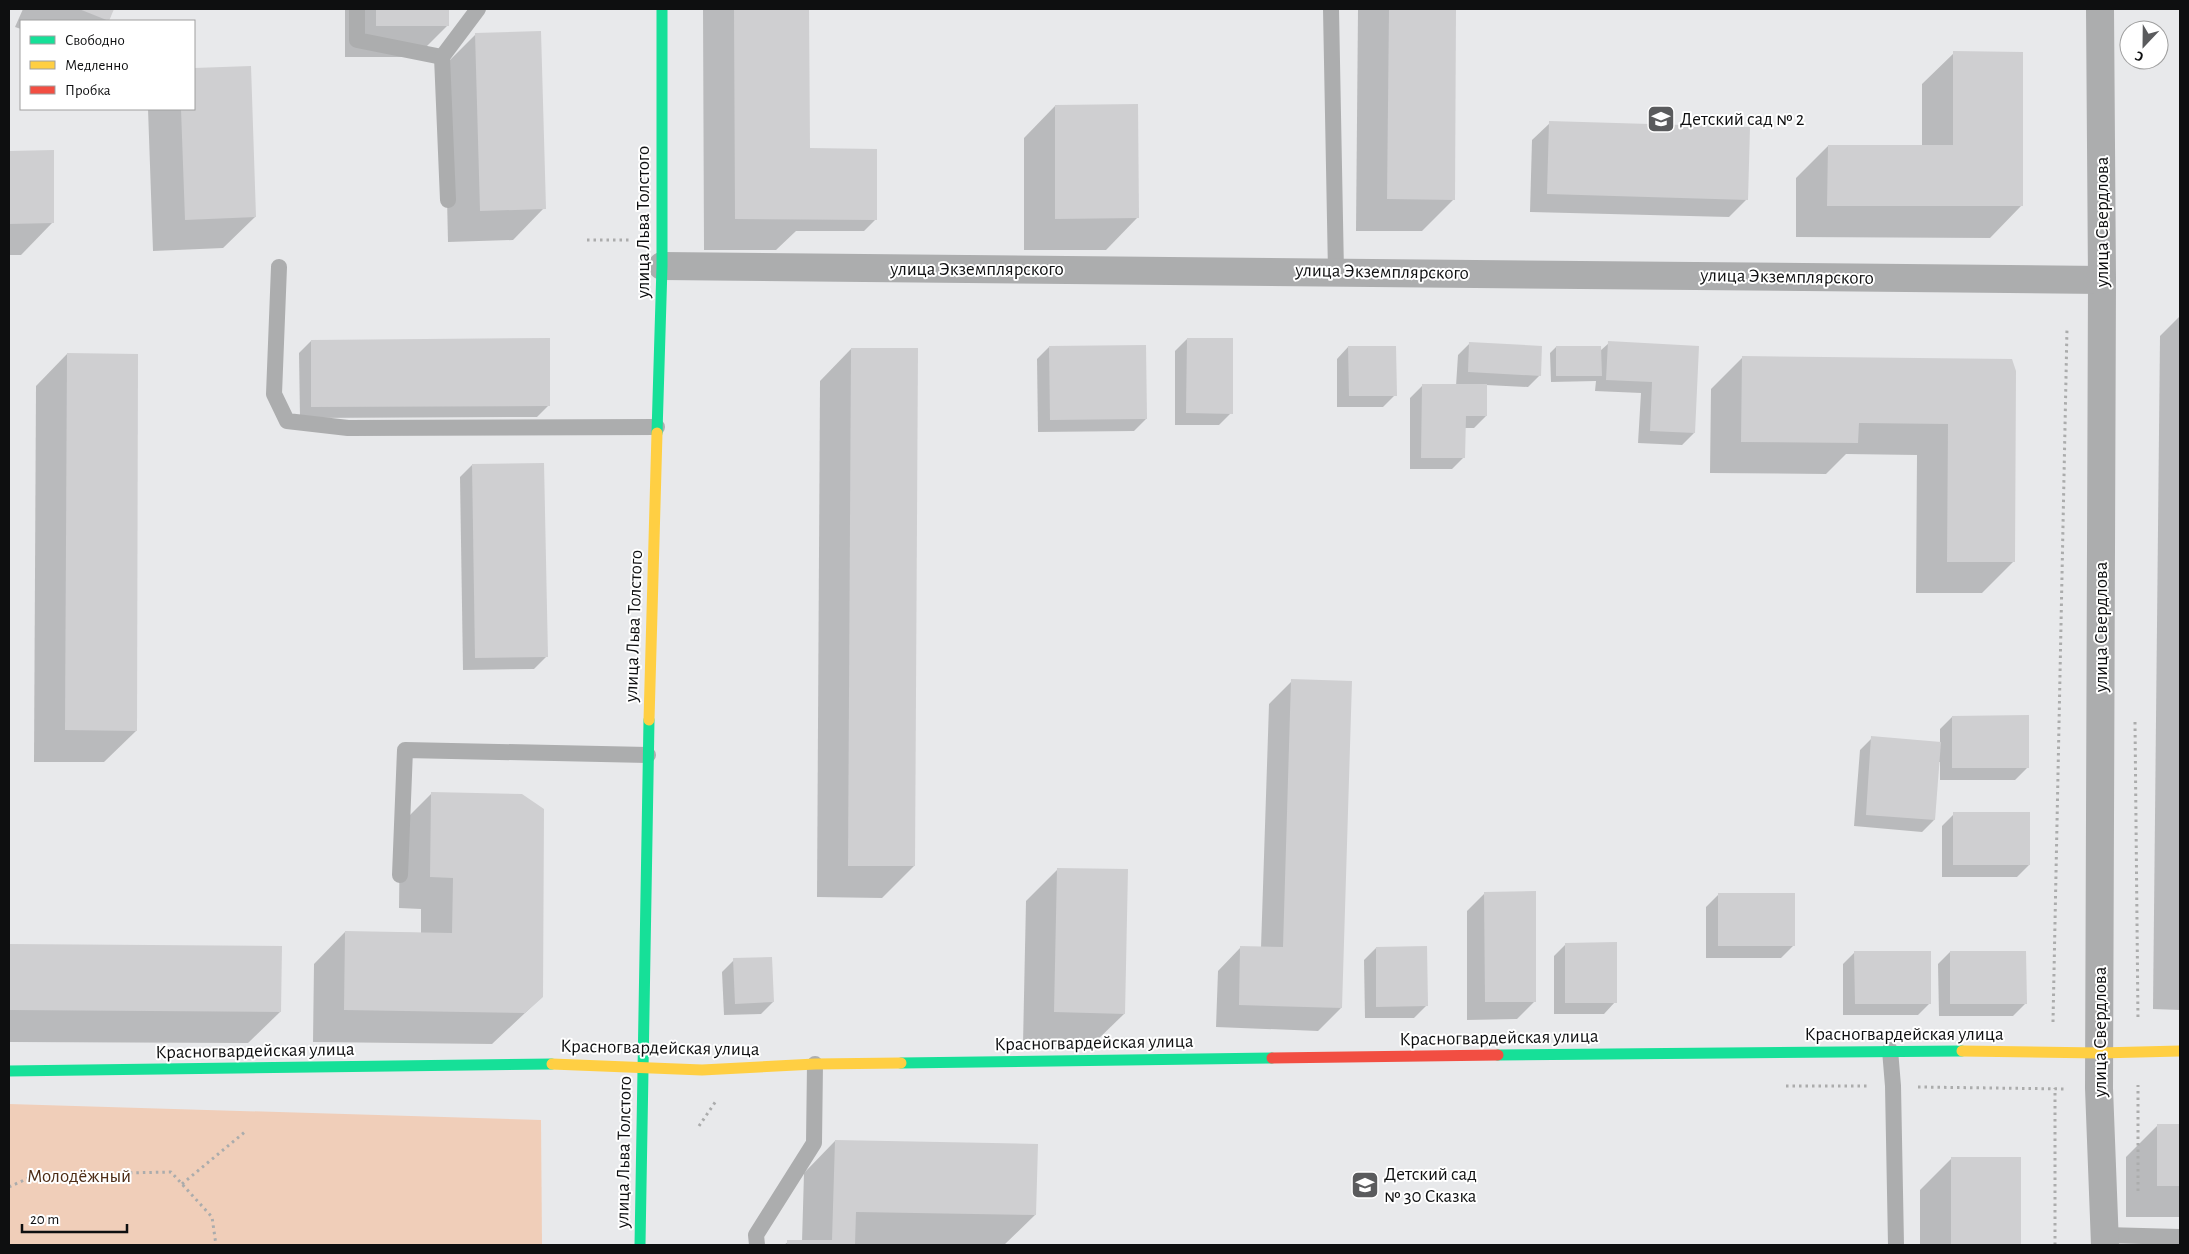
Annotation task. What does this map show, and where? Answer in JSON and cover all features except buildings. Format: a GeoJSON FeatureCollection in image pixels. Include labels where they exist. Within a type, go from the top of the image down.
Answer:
{"type":"FeatureCollection","features":[{"type":"Feature","properties":{"kind":"street","name":"улица Льва Толстого"},"geometry":{"type":"LineString","coordinates":[[640,1245],[648,754],[662,266],[662,9]]}},
{"type":"Feature","properties":{"kind":"street","name":"улица Свердлова"},"geometry":{"type":"LineString","coordinates":[[2100,9],[2102,280],[2099,1053],[2105,1240]]}},
{"type":"Feature","properties":{"kind":"street","name":"улица Экземплярского"},"geometry":{"type":"LineString","coordinates":[[662,266],[2102,280]]}},
{"type":"Feature","properties":{"kind":"street","name":"Красногвардейская улица"},"geometry":{"type":"LineString","coordinates":[[9,1071],[574,1064],[702,1070],[815,1064],[1890,1050],[2099,1053],[2180,1052]]}},
{"type":"Feature","properties":{"kind":"lane"},"geometry":{"type":"LineString","coordinates":[[357,9],[357,40],[442,57]]}},
{"type":"Feature","properties":{"kind":"lane"},"geometry":{"type":"LineString","coordinates":[[448,200],[442,57],[478,9]]}},
{"type":"Feature","properties":{"kind":"lane"},"geometry":{"type":"LineString","coordinates":[[1331,9],[1336,272]]}},
{"type":"Feature","properties":{"kind":"lane"},"geometry":{"type":"LineString","coordinates":[[279,267],[274,394],[286,421],[348,428],[657,427]]}},
{"type":"Feature","properties":{"kind":"lane"},"geometry":{"type":"LineString","coordinates":[[400,875],[406,750],[648,754]]}},
{"type":"Feature","properties":{"kind":"lane"},"geometry":{"type":"LineString","coordinates":[[1890,1050],[1893,1086],[1896,1245]]}},
{"type":"Feature","properties":{"kind":"lane"},"geometry":{"type":"LineString","coordinates":[[757,1245],[756,1235],[814,1143],[815,1064]]}},
{"type":"Feature","properties":{"kind":"lane"},"geometry":{"type":"LineString","coordinates":[[2105,1240],[2180,1237]]}},
{"type":"Feature","properties":{"kind":"path"},"geometry":{"type":"LineString","coordinates":[[2055,1245],[2055,1089],[2052,1052],[2068,280]]}},
{"type":"Feature","properties":{"kind":"path"},"geometry":{"type":"LineString","coordinates":[[182,1184],[246,1131]]}},
{"type":"Feature","properties":{"kind":"path"},"geometry":{"type":"LineString","coordinates":[[9,1188],[35,1175],[171,1172],[212,1217],[216,1245]]}},
{"type":"Feature","properties":{"kind":"green space","name":"Молодёжный"},"geometry":{"type":"Polygon","coordinates":[[[9,1104],[541,1120],[542,1245],[9,1245],[9,1104]]]}},
{"type":"Feature","properties":{"kind":"traffic: fast"},"geometry":{"type":"LineString","coordinates":[[657,433],[662,266],[662,9]]}},
{"type":"Feature","properties":{"kind":"traffic: fast"},"geometry":{"type":"LineString","coordinates":[[640,1245],[649,720]]}},
{"type":"Feature","properties":{"kind":"traffic: fast"},"geometry":{"type":"LineString","coordinates":[[1498,1055],[1962,1051]]}},
{"type":"Feature","properties":{"kind":"traffic: fast"},"geometry":{"type":"LineString","coordinates":[[901,1063],[1272,1058]]}},
{"type":"Feature","properties":{"kind":"traffic: fast"},"geometry":{"type":"LineString","coordinates":[[9,1071],[552,1064]]}},
{"type":"Feature","properties":{"kind":"traffic: slow"},"geometry":{"type":"LineString","coordinates":[[649,720],[657,433]]}},
{"type":"Feature","properties":{"kind":"traffic: slow"},"geometry":{"type":"LineString","coordinates":[[1962,1051],[2099,1053],[2180,1051]]}},
{"type":"Feature","properties":{"kind":"traffic: slow"},"geometry":{"type":"LineString","coordinates":[[552,1064],[702,1070],[815,1064],[901,1063]]}},
{"type":"Feature","properties":{"kind":"traffic: jam"},"geometry":{"type":"LineString","coordinates":[[1272,1058],[1498,1055]]}},
{"type":"Feature","properties":{"kind":"place","name":"Детский сад № 2"},"geometry":{"type":"Point","coordinates":[1661,119]}},
{"type":"Feature","properties":{"kind":"place","name":"Детский сад № 30 Сказка"},"geometry":{"type":"Point","coordinates":[1365,1185]}}]}
